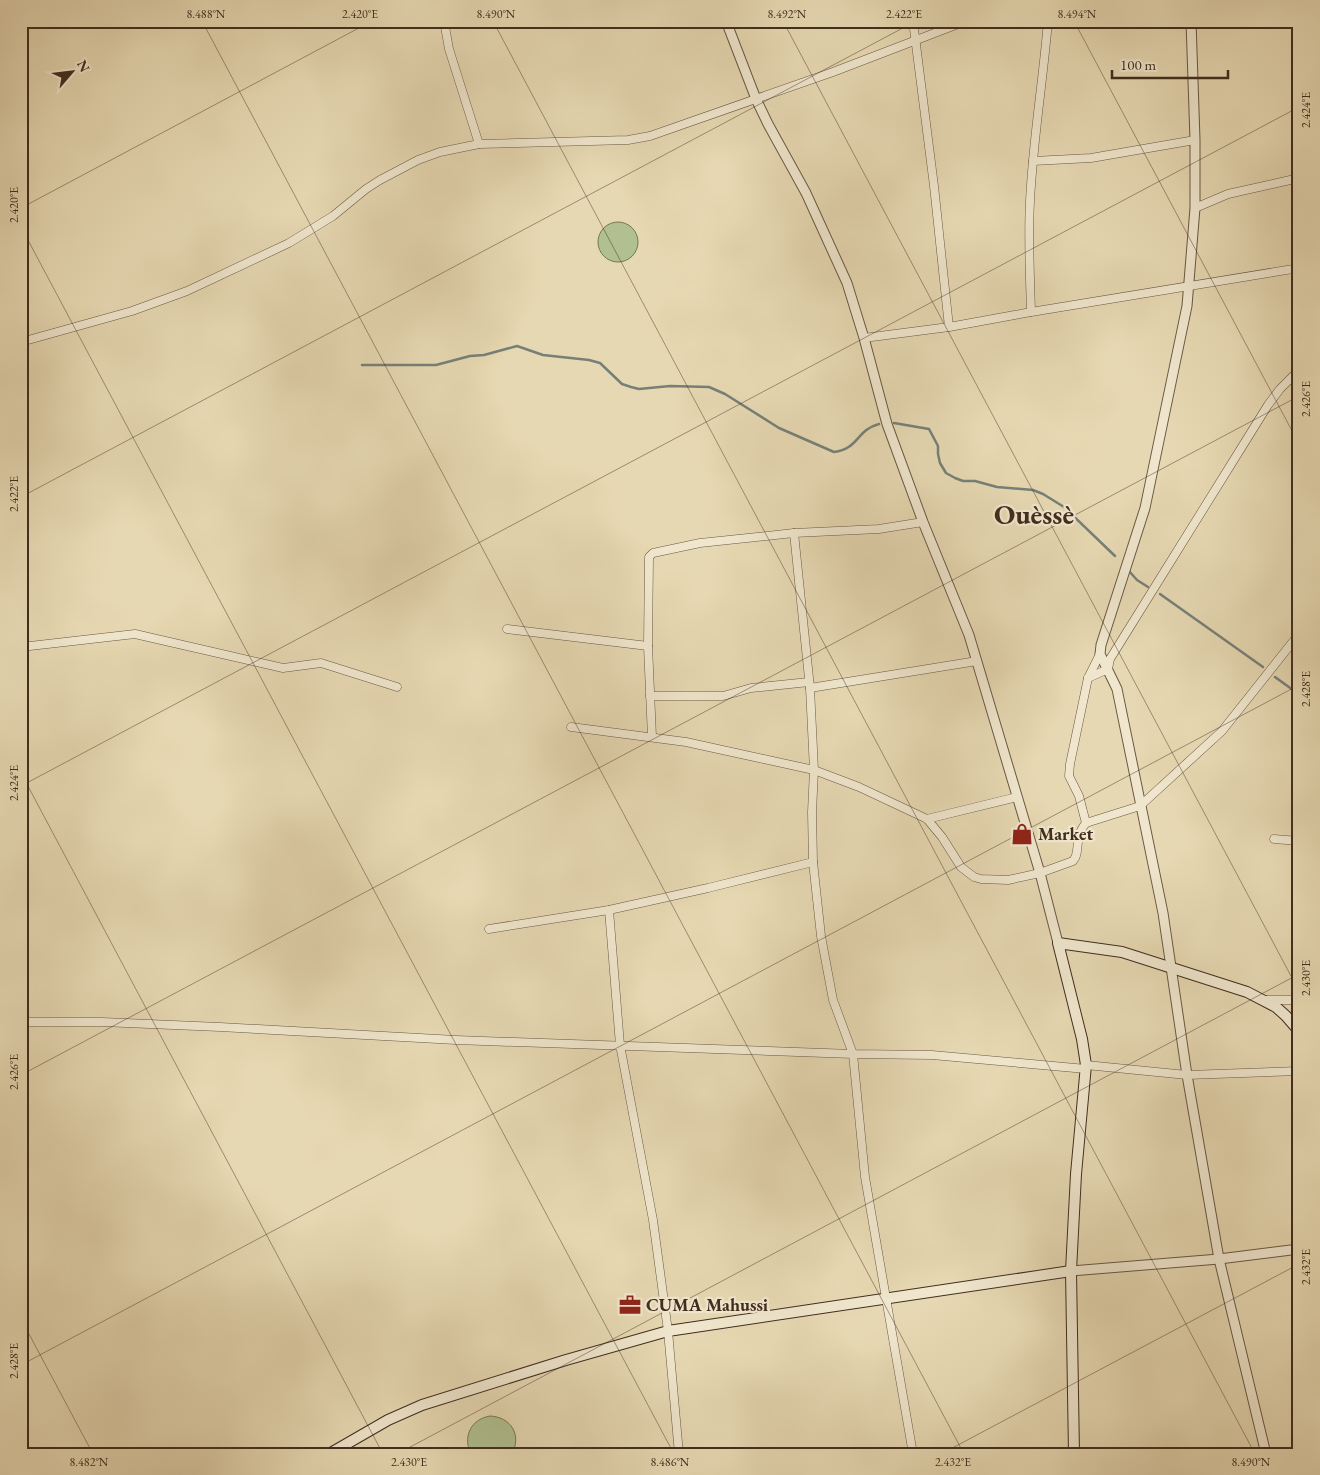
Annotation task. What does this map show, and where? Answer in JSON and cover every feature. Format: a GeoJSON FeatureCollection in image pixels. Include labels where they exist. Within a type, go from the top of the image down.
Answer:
{"type":"FeatureCollection","features":[{"type":"Feature","properties":{"kind":"main road"},"geometry":{"type":"LineString","coordinates":[[1074,1454],[1071,1272],[1076,1174],[1086,1067],[1082,1040],[1058,943],[1122,952],[1247,992],[1265,1000],[1286,1016],[1299,1031]]}},
{"type":"Feature","properties":{"kind":"main road"},"geometry":{"type":"LineString","coordinates":[[329,1454],[388,1420],[422,1405],[566,1360],[668,1331],[1071,1272]]}},
{"type":"Feature","properties":{"kind":"street"},"geometry":{"type":"LineString","coordinates":[[444,21],[449,48],[479,144]]}},
{"type":"Feature","properties":{"kind":"street"},"geometry":{"type":"LineString","coordinates":[[726,21],[756,99],[806,193],[847,283],[887,424],[923,522],[966,628],[1040,873],[1058,943]]}},
{"type":"Feature","properties":{"kind":"street"},"geometry":{"type":"LineString","coordinates":[[913,21],[934,186],[949,327]]}},
{"type":"Feature","properties":{"kind":"street"},"geometry":{"type":"LineString","coordinates":[[21,342],[132,311],[187,291],[297,239],[333,216],[366,189],[396,170],[440,152],[479,144],[638,139],[833,72],[966,21]]}},
{"type":"Feature","properties":{"kind":"street"},"geometry":{"type":"LineString","coordinates":[[1031,312],[1029,237],[1033,161],[1048,21]]}},
{"type":"Feature","properties":{"kind":"street"},"geometry":{"type":"LineString","coordinates":[[1086,823],[1079,796],[1069,776],[1070,764],[1088,678],[1100,654],[1145,508],[1187,306],[1194,208],[1195,140],[1191,21]]}},
{"type":"Feature","properties":{"kind":"street"},"geometry":{"type":"LineString","coordinates":[[1033,161],[1091,158],[1195,140]]}},
{"type":"Feature","properties":{"kind":"street"},"geometry":{"type":"LineString","coordinates":[[1194,208],[1236,191],[1299,178]]}},
{"type":"Feature","properties":{"kind":"street"},"geometry":{"type":"LineString","coordinates":[[864,338],[949,327],[1299,268]]}},
{"type":"Feature","properties":{"kind":"street"},"geometry":{"type":"LineString","coordinates":[[1108,669],[1110,659],[1268,405],[1280,389],[1299,370]]}},
{"type":"Feature","properties":{"kind":"street"},"geometry":{"type":"LineString","coordinates":[[652,737],[648,646],[649,558],[653,553],[700,543],[794,533],[879,529],[923,522]]}},
{"type":"Feature","properties":{"kind":"street"},"geometry":{"type":"LineString","coordinates":[[794,533],[810,685],[814,770],[812,812],[813,862],[821,936],[833,1000],[853,1054],[865,1177],[913,1454]]}},
{"type":"Feature","properties":{"kind":"street"},"geometry":{"type":"LineString","coordinates":[[507,630],[648,646]]}},
{"type":"Feature","properties":{"kind":"street"},"geometry":{"type":"LineString","coordinates":[[21,647],[135,634],[283,668],[321,663],[397,687]]}},
{"type":"Feature","properties":{"kind":"street"},"geometry":{"type":"LineString","coordinates":[[570,727],[686,742],[814,770],[859,787],[927,819],[942,837],[961,868],[974,877],[990,881],[1008,880],[1040,873],[1075,859],[1077,840],[1086,823],[1140,806],[1222,731],[1299,634]]}},
{"type":"Feature","properties":{"kind":"street"},"geometry":{"type":"LineString","coordinates":[[1100,654],[1117,689],[1164,914],[1188,1075],[1219,1259],[1266,1454]]}},
{"type":"Feature","properties":{"kind":"street"},"geometry":{"type":"LineString","coordinates":[[650,696],[723,696],[751,688],[810,685],[976,660]]}},
{"type":"Feature","properties":{"kind":"street"},"geometry":{"type":"LineString","coordinates":[[1088,678],[1108,669]]}},
{"type":"Feature","properties":{"kind":"street"},"geometry":{"type":"LineString","coordinates":[[927,819],[1017,797]]}},
{"type":"Feature","properties":{"kind":"street"},"geometry":{"type":"LineString","coordinates":[[1274,839],[1299,842]]}},
{"type":"Feature","properties":{"kind":"street"},"geometry":{"type":"LineString","coordinates":[[489,929],[609,910],[813,862]]}},
{"type":"Feature","properties":{"kind":"street"},"geometry":{"type":"LineString","coordinates":[[609,910],[620,1045],[650,1201],[668,1331],[679,1454]]}},
{"type":"Feature","properties":{"kind":"street"},"geometry":{"type":"LineString","coordinates":[[1265,1000],[1299,1000]]}},
{"type":"Feature","properties":{"kind":"street"},"geometry":{"type":"LineString","coordinates":[[21,1022],[131,1024],[456,1040],[932,1055],[1188,1075],[1299,1071]]}},
{"type":"Feature","properties":{"kind":"street"},"geometry":{"type":"LineString","coordinates":[[1071,1272],[1219,1259],[1299,1249]]}},
{"type":"Feature","properties":{"kind":"street"},"geometry":{"type":"LineString","coordinates":[[1288,1454],[1299,1452]]}},
{"type":"Feature","properties":{"kind":"green space"},"geometry":{"type":"Polygon","coordinates":[[[618,222],[629,225],[635,231],[638,242],[635,253],[629,259],[618,262],[607,259],[601,253],[598,242],[601,231],[607,225],[618,222]]]}},
{"type":"Feature","properties":{"kind":"green space"},"geometry":{"type":"Polygon","coordinates":[[[490,1416],[504,1420],[513,1428],[516,1440],[512,1454],[472,1454],[470,1452],[468,1440],[471,1429],[478,1420],[490,1416]]]}},
{"type":"Feature","properties":{"kind":"waterway"},"geometry":{"type":"LineString","coordinates":[[362,365],[436,365],[517,346],[543,355],[600,363],[622,384],[639,389],[670,386],[709,387],[725,394],[779,428],[834,452],[848,447],[866,430],[879,424]]}},
{"type":"Feature","properties":{"kind":"waterway"},"geometry":{"type":"LineString","coordinates":[[894,423],[929,429],[938,446],[940,463],[946,473],[963,481],[975,481],[997,487],[1033,490],[1043,494],[1064,507],[1115,556]]}},
{"type":"Feature","properties":{"kind":"waterway"},"geometry":{"type":"LineString","coordinates":[[1129,571],[1137,580],[1148,587]]}},
{"type":"Feature","properties":{"kind":"waterway"},"geometry":{"type":"LineString","coordinates":[[1160,594],[1263,667]]}},
{"type":"Feature","properties":{"kind":"waterway"},"geometry":{"type":"LineString","coordinates":[[1275,677],[1299,696]]}},
{"type":"Feature","properties":{"kind":"place","name":"Market"},"geometry":{"type":"Point","coordinates":[1022,834]}},
{"type":"Feature","properties":{"kind":"place","name":"CUMA Mahussi"},"geometry":{"type":"Point","coordinates":[630,1305]}},
{"type":"Feature","properties":{"kind":"district","name":"Ouèssè"},"geometry":{"type":"Point","coordinates":[1034,514]}}]}
